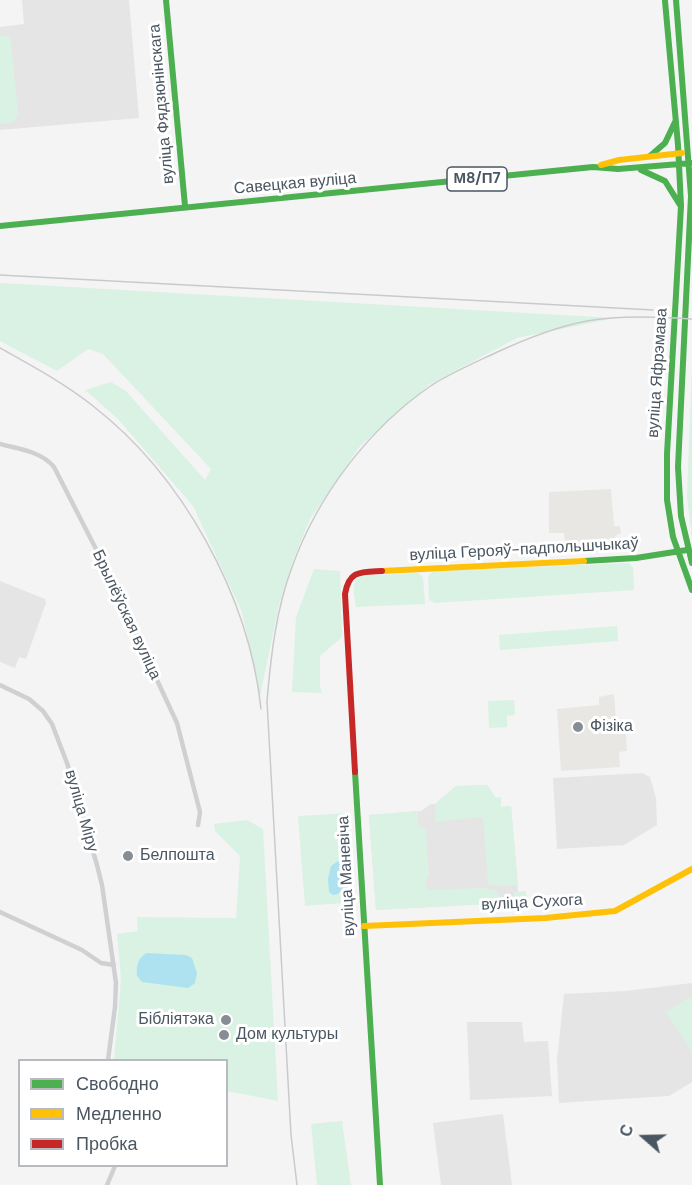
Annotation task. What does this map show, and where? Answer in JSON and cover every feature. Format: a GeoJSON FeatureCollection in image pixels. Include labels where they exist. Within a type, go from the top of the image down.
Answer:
{"type":"FeatureCollection","features":[{"type":"Feature","properties":{"kind":"main road","name":"вуліца Фядзюнінскага"},"geometry":{"type":"LineString","coordinates":[[166,0],[185,206]]}},
{"type":"Feature","properties":{"kind":"main road"},"geometry":{"type":"LineString","coordinates":[[665,0],[674,0]]}},
{"type":"Feature","properties":{"kind":"main road","name":"вуліца Яфрэмава"},"geometry":{"type":"LineString","coordinates":[[665,0],[681,206],[666,485],[669,519],[678,553],[692,590]]}},
{"type":"Feature","properties":{"kind":"main road","name":"вуліца Яфрэмава"},"geometry":{"type":"LineString","coordinates":[[674,0],[690,153],[691,193],[678,467],[681,516],[692,563]]}},
{"type":"Feature","properties":{"kind":"main road"},"geometry":{"type":"LineString","coordinates":[[685,113],[692,124]]}},
{"type":"Feature","properties":{"kind":"main road"},"geometry":{"type":"LineString","coordinates":[[649,156],[668,137],[676,120]]}},
{"type":"Feature","properties":{"kind":"main road","name":"Савецкая вуліца"},"geometry":{"type":"LineString","coordinates":[[593,167],[619,160],[690,153]]}},
{"type":"Feature","properties":{"kind":"main road","name":"Савецкая вуліца"},"geometry":{"type":"LineString","coordinates":[[0,226],[593,167],[630,168],[690,163]]}},
{"type":"Feature","properties":{"kind":"main road"},"geometry":{"type":"LineString","coordinates":[[630,168],[648,172],[665,182],[681,206]]}},
{"type":"Feature","properties":{"kind":"main road"},"geometry":{"type":"LineString","coordinates":[[678,278],[682,282],[687,279]]}},
{"type":"Feature","properties":{"kind":"main road","name":"вуліца Герояў-падпольшчыкаў"},"geometry":{"type":"LineString","coordinates":[[361,572],[636,558],[690,550]]}},
{"type":"Feature","properties":{"kind":"main road","name":"вуліца Маневіча"},"geometry":{"type":"LineString","coordinates":[[361,572],[355,574],[348,583],[346,600],[380,1185]]}},
{"type":"Feature","properties":{"kind":"main road","name":"вуліца Сухога"},"geometry":{"type":"LineString","coordinates":[[364,926],[545,918],[615,911],[692,869]]}},
{"type":"Feature","properties":{"kind":"street","name":"Брылёўская вуліца"},"geometry":{"type":"LineString","coordinates":[[0,444],[32,452],[54,467],[97,551],[177,723],[200,812],[198,825]]}},
{"type":"Feature","properties":{"kind":"street","name":"вуліца Міру"},"geometry":{"type":"LineString","coordinates":[[0,685],[24,696],[47,716],[60,743],[102,885],[116,992],[108,1059]]}},
{"type":"Feature","properties":{"kind":"street"},"geometry":{"type":"LineString","coordinates":[[0,912],[81,950],[101,963],[114,965]]}},
{"type":"Feature","properties":{"kind":"street"},"geometry":{"type":"LineString","coordinates":[[107,1185],[115,1167]]}},
{"type":"Feature","properties":{"kind":"shaded area"},"geometry":{"type":"Polygon","coordinates":[[[22,0],[129,0],[139,118],[0,130],[0,27],[24,24],[22,0]]]}},
{"type":"Feature","properties":{"kind":"shaded area"},"geometry":{"type":"Polygon","coordinates":[[[611,489],[614,526],[620,526],[621,533],[615,536],[618,551],[566,554],[564,533],[549,533],[549,492],[611,489]]]}},
{"type":"Feature","properties":{"kind":"shaded area"},"geometry":{"type":"Polygon","coordinates":[[[0,581],[45,599],[46,603],[26,659],[19,657],[15,668],[0,662],[0,581]]]}},
{"type":"Feature","properties":{"kind":"shaded area"},"geometry":{"type":"Polygon","coordinates":[[[614,694],[616,720],[625,720],[627,751],[619,752],[620,767],[561,771],[557,709],[599,705],[599,697],[614,694]]]}},
{"type":"Feature","properties":{"kind":"shaded area"},"geometry":{"type":"Polygon","coordinates":[[[642,773],[650,777],[656,798],[657,825],[624,845],[557,849],[553,778],[642,773]]]}},
{"type":"Feature","properties":{"kind":"shaded area"},"geometry":{"type":"Polygon","coordinates":[[[487,785],[496,798],[501,797],[501,807],[511,806],[519,902],[376,910],[369,815],[421,811],[435,804],[456,786],[487,785]]]}},
{"type":"Feature","properties":{"kind":"shaded area"},"geometry":{"type":"Polygon","coordinates":[[[692,983],[692,1082],[669,1096],[559,1103],[557,1060],[564,994],[625,991],[692,983]]]}},
{"type":"Feature","properties":{"kind":"shaded area"},"geometry":{"type":"Polygon","coordinates":[[[467,1022],[522,1022],[524,1042],[548,1041],[552,1096],[470,1100],[467,1022]]]}},
{"type":"Feature","properties":{"kind":"shaded area"},"geometry":{"type":"Polygon","coordinates":[[[503,1114],[512,1185],[441,1185],[433,1123],[503,1114]]]}},
{"type":"Feature","properties":{"kind":"green space"},"geometry":{"type":"Polygon","coordinates":[[[0,36],[8,36],[11,39],[18,114],[13,122],[0,124],[0,36]]]}},
{"type":"Feature","properties":{"kind":"green space"},"geometry":{"type":"Polygon","coordinates":[[[0,283],[615,318],[517,338],[430,384],[360,446],[310,519],[292,563],[279,605],[260,696],[242,612],[193,506],[118,419],[85,390],[111,382],[126,391],[205,480],[211,469],[103,354],[88,349],[57,371],[0,341],[0,283]]]}},
{"type":"Feature","properties":{"kind":"green space"},"geometry":{"type":"Polygon","coordinates":[[[692,367],[692,538],[687,496],[692,367]]]}},
{"type":"Feature","properties":{"kind":"green space"},"geometry":{"type":"Polygon","coordinates":[[[629,563],[633,568],[634,590],[435,603],[429,600],[428,577],[433,571],[629,563]]]}},
{"type":"Feature","properties":{"kind":"green space"},"geometry":{"type":"Polygon","coordinates":[[[314,569],[340,571],[342,635],[320,656],[322,693],[292,692],[296,617],[314,569]]]}},
{"type":"Feature","properties":{"kind":"green space"},"geometry":{"type":"Polygon","coordinates":[[[418,573],[423,577],[425,604],[356,607],[354,586],[360,576],[418,573]]]}},
{"type":"Feature","properties":{"kind":"green space"},"geometry":{"type":"Polygon","coordinates":[[[617,626],[618,641],[500,650],[499,635],[617,626]]]}},
{"type":"Feature","properties":{"kind":"green space"},"geometry":{"type":"Polygon","coordinates":[[[514,700],[515,715],[507,716],[507,727],[489,728],[488,701],[514,700]]]}},
{"type":"Feature","properties":{"kind":"green space"},"geometry":{"type":"Polygon","coordinates":[[[487,785],[496,798],[501,797],[501,807],[511,806],[518,885],[488,884],[483,817],[435,822],[435,804],[456,786],[487,785]]]}},
{"type":"Feature","properties":{"kind":"green space"},"geometry":{"type":"Polygon","coordinates":[[[418,811],[418,826],[426,832],[429,876],[426,879],[427,890],[485,888],[497,891],[500,899],[514,897],[514,892],[525,891],[530,902],[376,910],[369,815],[418,811]]]}},
{"type":"Feature","properties":{"kind":"green space"},"geometry":{"type":"Polygon","coordinates":[[[349,813],[355,902],[305,906],[298,816],[349,813]]]}},
{"type":"Feature","properties":{"kind":"green space"},"geometry":{"type":"Polygon","coordinates":[[[247,820],[263,829],[278,1101],[228,1091],[228,1059],[114,1059],[121,978],[117,934],[138,931],[137,917],[236,918],[240,856],[215,831],[214,824],[247,820]]]}},
{"type":"Feature","properties":{"kind":"green space"},"geometry":{"type":"Polygon","coordinates":[[[690,997],[692,1000],[692,1052],[666,1012],[690,997]]]}},
{"type":"Feature","properties":{"kind":"green space"},"geometry":{"type":"Polygon","coordinates":[[[342,1121],[351,1185],[317,1185],[311,1124],[342,1121]]]}},
{"type":"Feature","properties":{"kind":"water"},"geometry":{"type":"Polygon","coordinates":[[[338,861],[342,866],[345,885],[338,894],[333,895],[329,892],[328,879],[331,866],[338,861]]]}},
{"type":"Feature","properties":{"kind":"water"},"geometry":{"type":"Polygon","coordinates":[[[147,953],[186,955],[192,958],[197,973],[195,983],[188,988],[142,982],[137,976],[137,965],[147,953]]]}},
{"type":"Feature","properties":{"kind":"railway"},"geometry":{"type":"LineString","coordinates":[[0,275],[653,310]]}},
{"type":"Feature","properties":{"kind":"railway"},"geometry":{"type":"LineString","coordinates":[[297,1185],[291,1135],[267,701],[278,616],[286,583],[303,540],[331,489],[367,442],[409,402],[439,381],[516,344],[551,330],[575,324],[626,317],[692,319]]}},
{"type":"Feature","properties":{"kind":"railway"},"geometry":{"type":"LineString","coordinates":[[0,348],[59,382],[93,406],[126,434],[156,467],[183,503],[206,541],[226,582],[242,624],[254,666],[261,709]]}},
{"type":"Feature","properties":{"kind":"traffic: fast"},"geometry":{"type":"LineString","coordinates":[[166,0],[185,206]]}},
{"type":"Feature","properties":{"kind":"traffic: fast"},"geometry":{"type":"LineString","coordinates":[[676,0],[691,196],[678,467],[681,516],[692,563]]}},
{"type":"Feature","properties":{"kind":"traffic: fast"},"geometry":{"type":"LineString","coordinates":[[665,1],[681,206],[667,454],[667,500],[673,537],[692,590]]}},
{"type":"Feature","properties":{"kind":"traffic: fast"},"geometry":{"type":"LineString","coordinates":[[650,156],[665,143],[675,122]]}},
{"type":"Feature","properties":{"kind":"traffic: fast"},"geometry":{"type":"LineString","coordinates":[[0,226],[593,167],[618,169],[692,163]]}},
{"type":"Feature","properties":{"kind":"traffic: fast"},"geometry":{"type":"LineString","coordinates":[[641,170],[665,181],[680,205]]}},
{"type":"Feature","properties":{"kind":"traffic: fast"},"geometry":{"type":"LineString","coordinates":[[584,561],[636,558],[687,550]]}},
{"type":"Feature","properties":{"kind":"traffic: fast"},"geometry":{"type":"LineString","coordinates":[[355,772],[380,1185]]}},
{"type":"Feature","properties":{"kind":"traffic: slow"},"geometry":{"type":"LineString","coordinates":[[601,165],[619,160],[682,153]]}},
{"type":"Feature","properties":{"kind":"traffic: slow"},"geometry":{"type":"LineString","coordinates":[[382,571],[584,561]]}},
{"type":"Feature","properties":{"kind":"traffic: slow"},"geometry":{"type":"LineString","coordinates":[[364,926],[545,918],[615,911],[692,869]]}},
{"type":"Feature","properties":{"kind":"traffic: jam"},"geometry":{"type":"LineString","coordinates":[[355,772],[345,594],[353,576],[362,572],[382,571]]}},
{"type":"Feature","properties":{"kind":"place","name":"Фізіка"},"geometry":{"type":"Point","coordinates":[578,727]}},
{"type":"Feature","properties":{"kind":"place","name":"Белпошта"},"geometry":{"type":"Point","coordinates":[128,856]}},
{"type":"Feature","properties":{"kind":"place","name":"Бібліятэка"},"geometry":{"type":"Point","coordinates":[226,1020]}},
{"type":"Feature","properties":{"kind":"place","name":"Дом культуры"},"geometry":{"type":"Point","coordinates":[224,1035]}}]}
